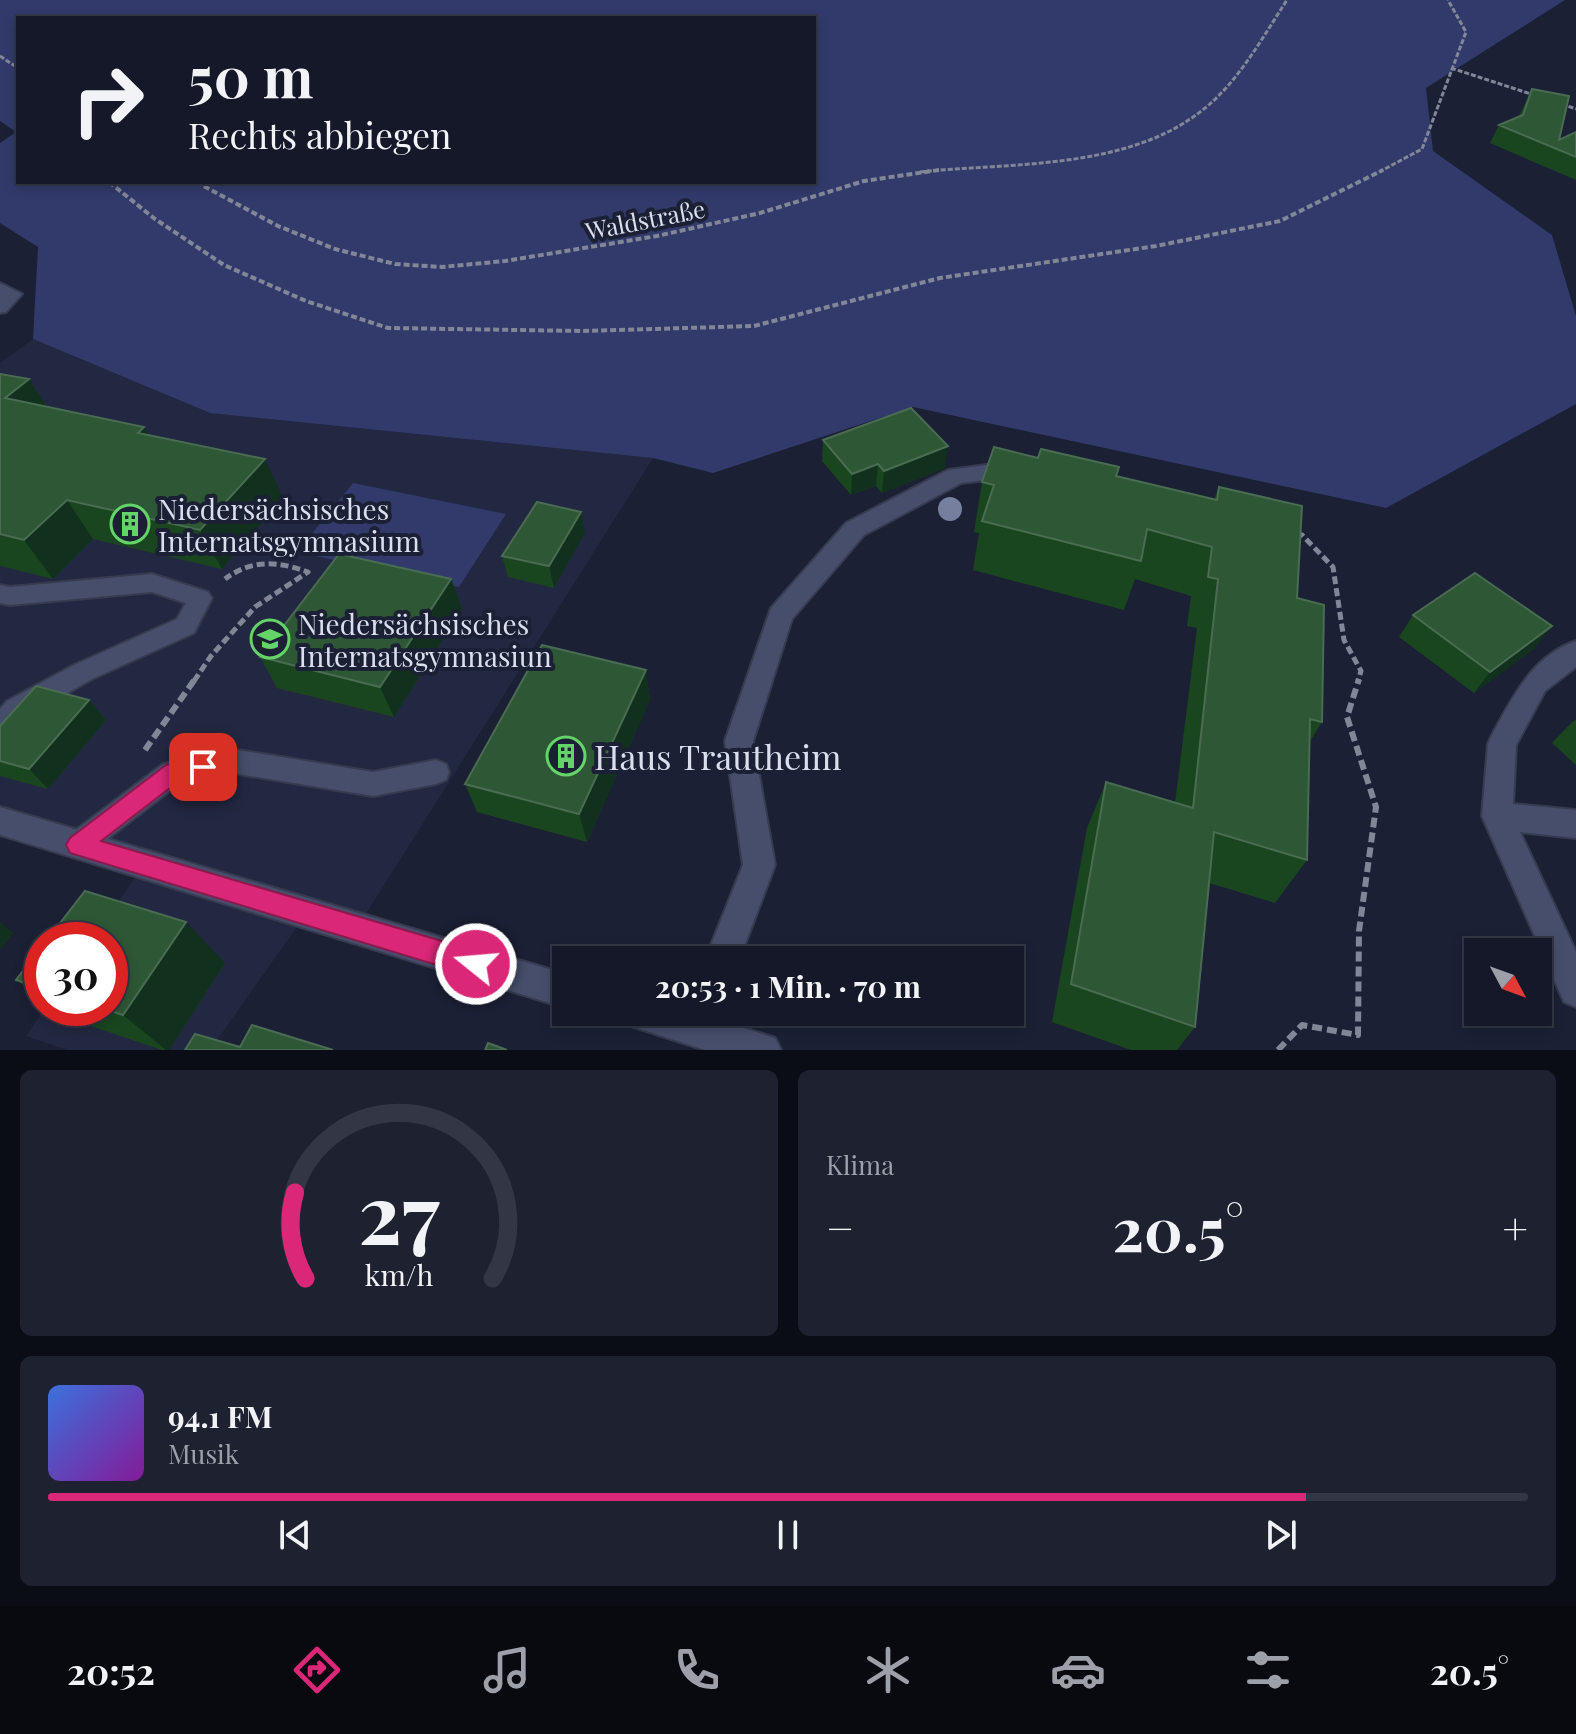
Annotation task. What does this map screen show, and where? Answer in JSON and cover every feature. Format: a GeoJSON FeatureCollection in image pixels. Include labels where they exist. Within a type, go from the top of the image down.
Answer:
{"type":"FeatureCollection","features":[{"type":"Feature","properties":{"kind":"street"},"geometry":{"type":"LineString","coordinates":[[727,946],[759,865],[739,741],[780,615],[855,529],[956,476],[1023,468],[1037,471]]}},
{"type":"Feature","properties":{"kind":"street"},"geometry":{"type":"LineString","coordinates":[[1576,652],[1535,683],[1502,744],[1497,816],[1576,990]]}},
{"type":"Feature","properties":{"kind":"street"},"geometry":{"type":"LineString","coordinates":[[1497,816],[1576,824]]}},
{"type":"Feature","properties":{"kind":"street"},"geometry":{"type":"LineString","coordinates":[[0,821],[552,987]]}},
{"type":"Feature","properties":{"kind":"street"},"geometry":{"type":"LineString","coordinates":[[709,1026],[763,1050]]}},
{"type":"Feature","properties":{"kind":"lane"},"geometry":{"type":"LineString","coordinates":[[0,288],[13,294],[0,308]]}},
{"type":"Feature","properties":{"kind":"lane"},"geometry":{"type":"LineString","coordinates":[[0,594],[10,596],[152,583],[200,598],[186,626],[83,672],[16,709],[0,727]]}},
{"type":"Feature","properties":{"kind":"lane"},"geometry":{"type":"LineString","coordinates":[[78,845],[173,772],[232,761],[373,784],[436,772]]}},
{"type":"Feature","properties":{"kind":"path","name":"Waldstraße"},"geometry":{"type":"LineString","coordinates":[[200,184],[290,233],[335,251],[424,267],[506,261],[665,236],[759,214],[865,181],[1101,155],[1151,140],[1202,113],[1224,92],[1287,0]]}},
{"type":"Feature","properties":{"kind":"path"},"geometry":{"type":"LineString","coordinates":[[111,184],[155,219],[224,265],[306,301],[388,328],[583,331],[754,326],[940,278],[1156,246],[1280,221],[1347,190],[1422,149],[1437,116],[1451,68],[1466,32],[1448,0]]}},
{"type":"Feature","properties":{"kind":"path"},"geometry":{"type":"LineString","coordinates":[[1451,68],[1534,95]]}},
{"type":"Feature","properties":{"kind":"path"},"geometry":{"type":"LineString","coordinates":[[1562,104],[1576,109]]}},
{"type":"Feature","properties":{"kind":"path"},"geometry":{"type":"LineString","coordinates":[[1278,1050],[1302,1025],[1358,1035],[1359,931],[1376,807],[1347,717],[1361,671],[1344,640],[1333,567],[1302,535],[1289,532]]}},
{"type":"Feature","properties":{"kind":"path"},"geometry":{"type":"LineString","coordinates":[[173,772],[140,773],[146,745],[211,656],[255,607],[308,572],[279,561],[236,570],[200,598]]}},
{"type":"Feature","properties":{"kind":"shaded area"},"geometry":{"type":"Polygon","coordinates":[[[0,0],[1565,0],[1426,88],[1433,151],[1552,235],[1576,316],[1576,404],[1386,508],[913,407],[713,473],[653,458],[210,413],[33,339],[38,247],[0,223],[0,143],[16,132],[0,121],[0,0]]]}},
{"type":"Feature","properties":{"kind":"shaded area","name":"Niedersächsisches Internatsgymnasiun"},"geometry":{"type":"Polygon","coordinates":[[[33,339],[210,413],[653,458],[357,928],[306,914],[210,1050],[68,1050],[26,1036],[33,1026],[128,1026],[128,922],[104,922],[145,863],[0,820],[0,363],[33,339]]]}},
{"type":"Feature","properties":{"kind":"shaded area"},"geometry":{"type":"Polygon","coordinates":[[[353,483],[506,514],[459,587],[297,552],[353,483]]]}},
{"type":"Feature","properties":{"kind":"building"},"geometry":{"type":"Polygon","coordinates":[[[1532,89],[1569,96],[1559,140],[1576,132],[1576,157],[1499,125],[1523,115],[1532,89]]]}},
{"type":"Feature","properties":{"kind":"building"},"geometry":{"type":"Polygon","coordinates":[[[0,374],[29,379],[5,398],[144,427],[138,433],[265,459],[200,530],[67,500],[24,540],[0,534],[0,374]]]}},
{"type":"Feature","properties":{"kind":"building"},"geometry":{"type":"Polygon","coordinates":[[[911,408],[948,446],[884,471],[878,464],[852,474],[823,440],[911,408]]]}},
{"type":"Feature","properties":{"kind":"building"},"geometry":{"type":"Polygon","coordinates":[[[994,447],[1038,458],[1041,449],[1119,467],[1116,476],[1217,500],[1219,487],[1302,506],[1297,598],[1324,605],[1322,722],[1310,719],[1307,860],[1214,832],[1195,1027],[1071,984],[1106,782],[1193,808],[1218,579],[1208,577],[1212,547],[1147,529],[1141,561],[982,521],[994,485],[982,482],[994,447]]]}},
{"type":"Feature","properties":{"kind":"building"},"geometry":{"type":"Polygon","coordinates":[[[537,502],[581,512],[549,566],[502,556],[537,502]]]}},
{"type":"Feature","properties":{"kind":"building"},"geometry":{"type":"Polygon","coordinates":[[[339,554],[451,579],[380,687],[260,657],[339,554]]]}},
{"type":"Feature","properties":{"kind":"building"},"geometry":{"type":"Polygon","coordinates":[[[1475,573],[1552,626],[1490,672],[1413,615],[1475,573]]]}},
{"type":"Feature","properties":{"kind":"building","name":"Haus Trautheim"},"geometry":{"type":"Polygon","coordinates":[[[542,645],[646,670],[579,814],[465,784],[542,645]]]}},
{"type":"Feature","properties":{"kind":"building"},"geometry":{"type":"Polygon","coordinates":[[[36,686],[89,700],[29,769],[0,761],[0,726],[36,686]]]}},
{"type":"Feature","properties":{"kind":"building"},"geometry":{"type":"Polygon","coordinates":[[[85,891],[186,922],[128,1008],[128,922],[61,922],[85,891]]]}},
{"type":"Feature","properties":{"kind":"building"},"geometry":{"type":"Polygon","coordinates":[[[24,970],[24,982],[16,980],[24,970]]]}},
{"type":"Feature","properties":{"kind":"building"},"geometry":{"type":"Polygon","coordinates":[[[252,1025],[333,1050],[185,1050],[195,1034],[240,1047],[252,1025]]]}},
{"type":"Feature","properties":{"kind":"building"},"geometry":{"type":"Polygon","coordinates":[[[488,1043],[507,1050],[485,1050],[488,1043]]]}},
{"type":"Feature","properties":{"kind":"place","name":"Niedersächsisches Internatsgymnasium"},"geometry":{"type":"Point","coordinates":[130,524]}},
{"type":"Feature","properties":{"kind":"place","name":"Niedersächsisches Internatsgymnasiun"},"geometry":{"type":"Point","coordinates":[270,639]}},
{"type":"Feature","properties":{"kind":"place","name":"Haus Trautheim"},"geometry":{"type":"Point","coordinates":[566,756]}},
{"type":"Feature","properties":{"kind":"route"},"geometry":{"type":"LineString","coordinates":[[203,767],[173,772],[78,845],[476,964]]}}]}
